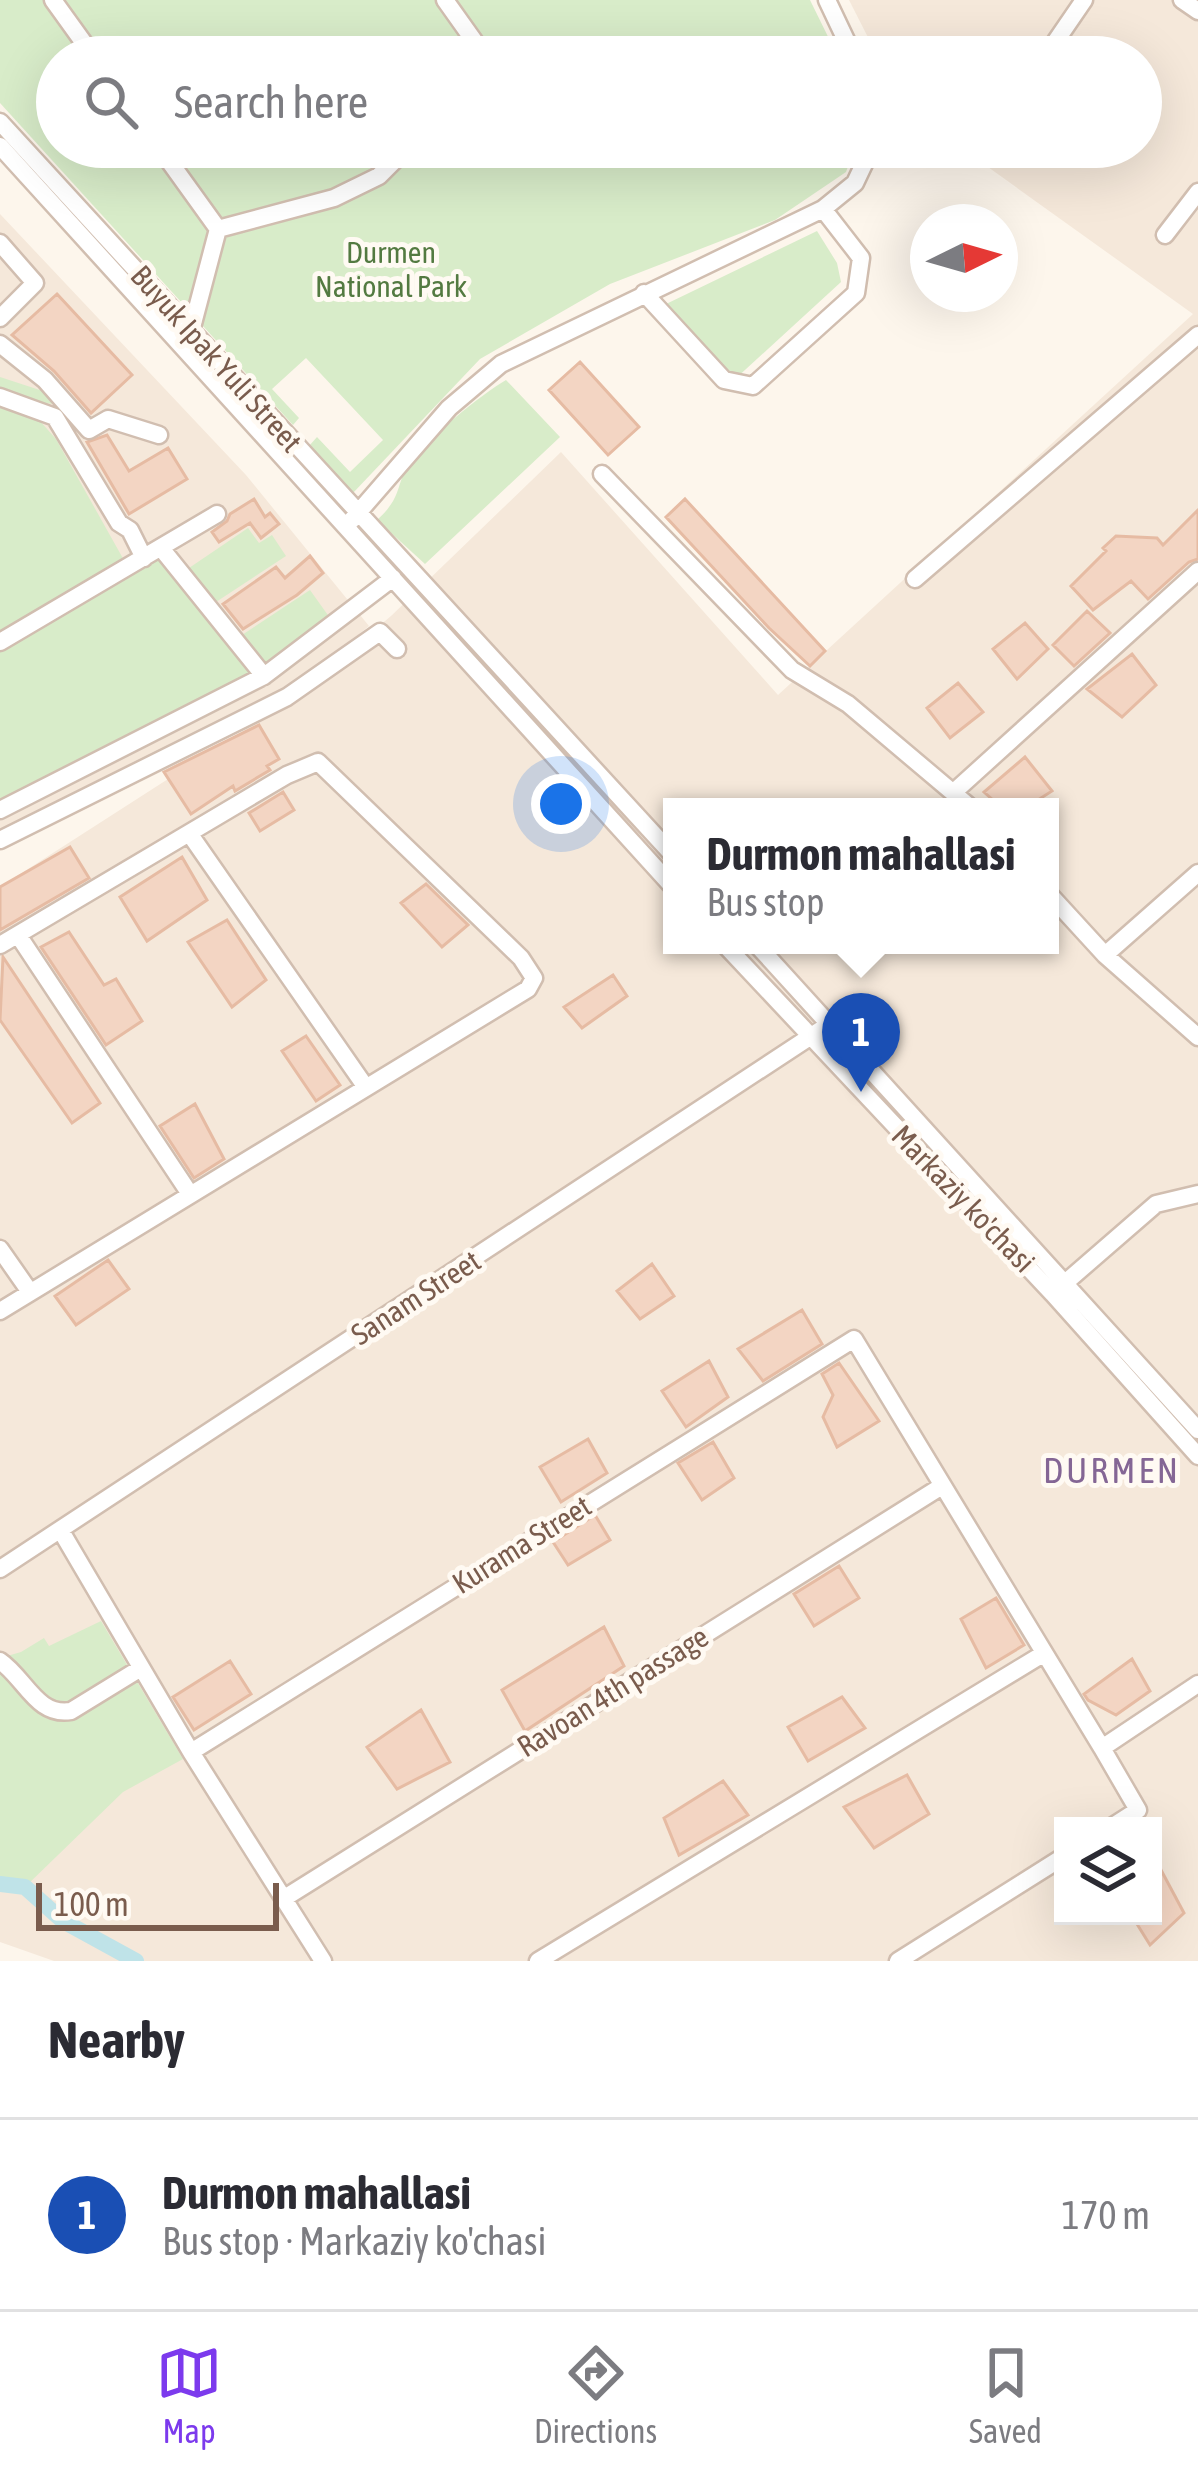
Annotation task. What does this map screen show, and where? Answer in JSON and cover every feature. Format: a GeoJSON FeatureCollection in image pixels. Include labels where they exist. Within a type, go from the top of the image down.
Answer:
{"type":"FeatureCollection","features":[{"type":"Feature","properties":{"kind":"street"},"geometry":{"type":"LineString","coordinates":[[52,0],[79,36]]}},
{"type":"Feature","properties":{"kind":"street"},"geometry":{"type":"LineString","coordinates":[[445,0],[471,36]]}},
{"type":"Feature","properties":{"kind":"street"},"geometry":{"type":"LineString","coordinates":[[827,0],[844,36]]}},
{"type":"Feature","properties":{"kind":"street"},"geometry":{"type":"LineString","coordinates":[[1059,36],[1084,0]]}},
{"type":"Feature","properties":{"kind":"street"},"geometry":{"type":"LineString","coordinates":[[1182,0],[1198,11]]}},
{"type":"Feature","properties":{"kind":"street","name":"Buyuk Ipak Yuli Street"},"geometry":{"type":"LineString","coordinates":[[0,122],[36,164]]}},
{"type":"Feature","properties":{"kind":"street","name":"Buyuk Ipak Yuli Street"},"geometry":{"type":"LineString","coordinates":[[0,146],[186,338]]}},
{"type":"Feature","properties":{"kind":"street","name":"Buyuk Ipak Yuli Street"},"geometry":{"type":"LineString","coordinates":[[40,168],[186,338],[426,602]]}},
{"type":"Feature","properties":{"kind":"street"},"geometry":{"type":"LineString","coordinates":[[174,168],[218,229]]}},
{"type":"Feature","properties":{"kind":"street"},"geometry":{"type":"LineString","coordinates":[[218,229],[334,198],[388,168]]}},
{"type":"Feature","properties":{"kind":"street"},"geometry":{"type":"LineString","coordinates":[[352,520],[448,408],[487,374],[518,354],[823,209],[855,183],[862,168]]}},
{"type":"Feature","properties":{"kind":"street"},"geometry":{"type":"LineString","coordinates":[[1166,235],[1198,192]]}},
{"type":"Feature","properties":{"kind":"street"},"geometry":{"type":"LineString","coordinates":[[644,293],[724,380],[753,386],[856,293],[861,258],[823,209]]}},
{"type":"Feature","properties":{"kind":"street"},"geometry":{"type":"LineString","coordinates":[[186,338],[218,229]]}},
{"type":"Feature","properties":{"kind":"street"},"geometry":{"type":"LineString","coordinates":[[0,243],[35,283],[0,318]]}},
{"type":"Feature","properties":{"kind":"street"},"geometry":{"type":"LineString","coordinates":[[915,578],[1198,335]]}},
{"type":"Feature","properties":{"kind":"street"},"geometry":{"type":"LineString","coordinates":[[0,344],[45,380],[88,430],[109,419],[159,435]]}},
{"type":"Feature","properties":{"kind":"street"},"geometry":{"type":"LineString","coordinates":[[0,398],[56,417],[144,558]]}},
{"type":"Feature","properties":{"kind":"street"},"geometry":{"type":"LineString","coordinates":[[602,474],[792,670],[848,704],[962,798]]}},
{"type":"Feature","properties":{"kind":"street"},"geometry":{"type":"LineString","coordinates":[[0,642],[217,514]]}},
{"type":"Feature","properties":{"kind":"street","name":"Buyuk Ipak Yuli Street"},"geometry":{"type":"LineString","coordinates":[[352,520],[393,578],[426,602]]}},
{"type":"Feature","properties":{"kind":"street"},"geometry":{"type":"LineString","coordinates":[[161,548],[263,676]]}},
{"type":"Feature","properties":{"kind":"street"},"geometry":{"type":"LineString","coordinates":[[955,791],[1198,571]]}},
{"type":"Feature","properties":{"kind":"street"},"geometry":{"type":"LineString","coordinates":[[0,809],[263,676],[393,578]]}},
{"type":"Feature","properties":{"kind":"street"},"geometry":{"type":"LineString","coordinates":[[426,602],[663,845]]}},
{"type":"Feature","properties":{"kind":"street"},"geometry":{"type":"LineString","coordinates":[[426,602],[663,876]]}},
{"type":"Feature","properties":{"kind":"street"},"geometry":{"type":"LineString","coordinates":[[0,840],[287,697],[380,632],[398,649]]}},
{"type":"Feature","properties":{"kind":"street"},"geometry":{"type":"LineString","coordinates":[[0,946],[287,775],[318,762],[521,958],[534,978],[528,989],[0,1311]]}},
{"type":"Feature","properties":{"kind":"street"},"geometry":{"type":"LineString","coordinates":[[189,833],[365,1086]]}},
{"type":"Feature","properties":{"kind":"street"},"geometry":{"type":"LineString","coordinates":[[1105,955],[1198,873]]}},
{"type":"Feature","properties":{"kind":"street"},"geometry":{"type":"LineString","coordinates":[[1059,905],[1105,955],[1198,1037]]}},
{"type":"Feature","properties":{"kind":"street"},"geometry":{"type":"LineString","coordinates":[[18,934],[190,1194]]}},
{"type":"Feature","properties":{"kind":"street","name":"Markaziy ko'chasi"},"geometry":{"type":"LineString","coordinates":[[733,954],[811,1039],[1198,1430]]}},
{"type":"Feature","properties":{"kind":"street","name":"Markaziy ko'chasi"},"geometry":{"type":"LineString","coordinates":[[765,954],[1060,1288],[1198,1456]]}},
{"type":"Feature","properties":{"kind":"street","name":"Sanam Street"},"geometry":{"type":"LineString","coordinates":[[0,1569],[830,1023]]}},
{"type":"Feature","properties":{"kind":"street"},"geometry":{"type":"LineString","coordinates":[[1060,1288],[1156,1204],[1198,1194]]}},
{"type":"Feature","properties":{"kind":"street"},"geometry":{"type":"LineString","coordinates":[[0,1249],[30,1292]]}},
{"type":"Feature","properties":{"kind":"street","name":"Kurama Street"},"geometry":{"type":"LineString","coordinates":[[190,1752],[854,1339],[942,1486]]}},
{"type":"Feature","properties":{"kind":"street"},"geometry":{"type":"LineString","coordinates":[[942,1486],[1138,1810],[1127,1817]]}},
{"type":"Feature","properties":{"kind":"street","name":"Ravoan 4th passage"},"geometry":{"type":"LineString","coordinates":[[283,1899],[942,1486]]}},
{"type":"Feature","properties":{"kind":"street"},"geometry":{"type":"LineString","coordinates":[[61,1531],[190,1752],[322,1961]]}},
{"type":"Feature","properties":{"kind":"street"},"geometry":{"type":"LineString","coordinates":[[538,1961],[1043,1654]]}},
{"type":"Feature","properties":{"kind":"street"},"geometry":{"type":"LineString","coordinates":[[0,1661],[16,1671],[42,1706],[58,1713],[71,1711],[141,1668]]}},
{"type":"Feature","properties":{"kind":"street"},"geometry":{"type":"LineString","coordinates":[[1102,1748],[1198,1684]]}},
{"type":"Feature","properties":{"kind":"street"},"geometry":{"type":"LineString","coordinates":[[898,1961],[1054,1863]]}},
{"type":"Feature","properties":{"kind":"shaded area","name":"DURMEN"},"geometry":{"type":"Polygon","coordinates":[[[849,0],[1198,0],[1198,1961],[54,1961],[0,1942],[0,887],[291,700],[391,616],[561,452],[778,695],[1193,314],[989,168],[1162,168],[1162,36],[867,36],[849,0]]]}},
{"type":"Feature","properties":{"kind":"shaded area"},"geometry":{"type":"Polygon","coordinates":[[[0,214],[246,475],[369,626],[305,678],[0,833],[0,214]]]}},
{"type":"Feature","properties":{"kind":"green space","name":"Durmen National Park"},"geometry":{"type":"Polygon","coordinates":[[[0,0],[810,0],[828,36],[36,36],[36,143],[0,103],[0,0]]]}},
{"type":"Feature","properties":{"kind":"green space","name":"Durmen National Park"},"geometry":{"type":"Polygon","coordinates":[[[59,168],[847,168],[775,220],[610,284],[480,359],[353,493],[309,446],[317,437],[350,472],[383,440],[306,358],[272,389],[299,418],[293,425],[59,168]]]}},
{"type":"Feature","properties":{"kind":"green space"},"geometry":{"type":"Polygon","coordinates":[[[817,231],[837,263],[841,282],[733,381],[664,305],[817,231]]]}},
{"type":"Feature","properties":{"kind":"green space"},"geometry":{"type":"Polygon","coordinates":[[[0,377],[52,394],[58,404],[0,390],[0,377]]]}},
{"type":"Feature","properties":{"kind":"green space"},"geometry":{"type":"Polygon","coordinates":[[[506,380],[560,437],[425,564],[377,520],[395,498],[418,452],[506,380]]]}},
{"type":"Feature","properties":{"kind":"green space"},"geometry":{"type":"Polygon","coordinates":[[[0,405],[40,421],[56,439],[125,562],[0,634],[0,405]]]}},
{"type":"Feature","properties":{"kind":"green space"},"geometry":{"type":"Polygon","coordinates":[[[248,528],[259,543],[272,535],[286,556],[216,602],[189,568],[248,528]]]}},
{"type":"Feature","properties":{"kind":"green space"},"geometry":{"type":"Polygon","coordinates":[[[158,557],[254,673],[15,796],[0,798],[0,652],[158,557]]]}},
{"type":"Feature","properties":{"kind":"green space"},"geometry":{"type":"Polygon","coordinates":[[[310,590],[330,618],[266,667],[242,635],[310,590]]]}},
{"type":"Feature","properties":{"kind":"green space"},"geometry":{"type":"Polygon","coordinates":[[[101,1621],[183,1759],[123,1792],[25,1887],[0,1884],[0,1658],[44,1638],[49,1646],[101,1621]]]}},
{"type":"Feature","properties":{"kind":"building"},"geometry":{"type":"Polygon","coordinates":[[[57,294],[132,375],[91,413],[54,371],[12,335],[57,294]]]}},
{"type":"Feature","properties":{"kind":"building"},"geometry":{"type":"Polygon","coordinates":[[[580,362],[639,427],[608,455],[549,390],[580,362]]]}},
{"type":"Feature","properties":{"kind":"building"},"geometry":{"type":"Polygon","coordinates":[[[107,435],[129,471],[168,448],[187,479],[129,514],[87,442],[107,435]]]}},
{"type":"Feature","properties":{"kind":"building"},"geometry":{"type":"Polygon","coordinates":[[[254,499],[265,517],[270,513],[279,524],[261,538],[250,523],[219,542],[212,532],[254,499]]]}},
{"type":"Feature","properties":{"kind":"building"},"geometry":{"type":"Polygon","coordinates":[[[685,499],[825,651],[810,666],[666,517],[685,499]]]}},
{"type":"Feature","properties":{"kind":"building"},"geometry":{"type":"Polygon","coordinates":[[[1198,510],[1198,559],[1148,599],[1131,581],[1093,610],[1071,586],[1116,536],[1157,538],[1163,545],[1198,510]]]}},
{"type":"Feature","properties":{"kind":"building"},"geometry":{"type":"Polygon","coordinates":[[[310,556],[323,573],[243,629],[223,604],[276,567],[285,578],[310,556]]]}},
{"type":"Feature","properties":{"kind":"building"},"geometry":{"type":"Polygon","coordinates":[[[1087,611],[1110,633],[1074,666],[1053,645],[1087,611]]]}},
{"type":"Feature","properties":{"kind":"building"},"geometry":{"type":"Polygon","coordinates":[[[1025,623],[1048,649],[1017,679],[993,649],[1025,623]]]}},
{"type":"Feature","properties":{"kind":"building"},"geometry":{"type":"Polygon","coordinates":[[[1132,654],[1156,685],[1122,717],[1087,689],[1132,654]]]}},
{"type":"Feature","properties":{"kind":"building"},"geometry":{"type":"Polygon","coordinates":[[[958,683],[983,712],[950,738],[927,708],[958,683]]]}},
{"type":"Feature","properties":{"kind":"building"},"geometry":{"type":"Polygon","coordinates":[[[259,725],[279,759],[267,766],[270,770],[235,791],[233,786],[191,814],[164,772],[259,725]]]}},
{"type":"Feature","properties":{"kind":"building"},"geometry":{"type":"Polygon","coordinates":[[[1025,757],[1052,791],[1041,798],[991,798],[984,792],[1025,757]]]}},
{"type":"Feature","properties":{"kind":"building"},"geometry":{"type":"Polygon","coordinates":[[[283,792],[294,810],[260,831],[249,813],[283,792]]]}},
{"type":"Feature","properties":{"kind":"building"},"geometry":{"type":"Polygon","coordinates":[[[70,847],[89,878],[0,930],[0,887],[70,847]]]}},
{"type":"Feature","properties":{"kind":"building"},"geometry":{"type":"Polygon","coordinates":[[[182,857],[207,900],[147,941],[120,897],[182,857]]]}},
{"type":"Feature","properties":{"kind":"building"},"geometry":{"type":"Polygon","coordinates":[[[426,884],[468,925],[442,947],[401,903],[426,884]]]}},
{"type":"Feature","properties":{"kind":"building"},"geometry":{"type":"Polygon","coordinates":[[[227,920],[266,980],[232,1007],[188,942],[227,920]]]}},
{"type":"Feature","properties":{"kind":"building"},"geometry":{"type":"Polygon","coordinates":[[[69,932],[104,985],[116,979],[142,1021],[106,1045],[41,947],[69,932]]]}},
{"type":"Feature","properties":{"kind":"building"},"geometry":{"type":"Polygon","coordinates":[[[3,957],[100,1103],[72,1123],[0,1020],[3,957]]]}},
{"type":"Feature","properties":{"kind":"building"},"geometry":{"type":"Polygon","coordinates":[[[613,975],[627,996],[582,1028],[564,1007],[613,975]]]}},
{"type":"Feature","properties":{"kind":"building"},"geometry":{"type":"Polygon","coordinates":[[[306,1036],[340,1085],[316,1101],[282,1051],[306,1036]]]}},
{"type":"Feature","properties":{"kind":"building"},"geometry":{"type":"Polygon","coordinates":[[[195,1104],[224,1159],[194,1178],[160,1126],[195,1104]]]}},
{"type":"Feature","properties":{"kind":"building"},"geometry":{"type":"Polygon","coordinates":[[[108,1260],[129,1289],[76,1325],[55,1296],[108,1260]]]}},
{"type":"Feature","properties":{"kind":"building"},"geometry":{"type":"Polygon","coordinates":[[[652,1264],[674,1296],[640,1319],[617,1291],[652,1264]]]}},
{"type":"Feature","properties":{"kind":"building"},"geometry":{"type":"Polygon","coordinates":[[[802,1310],[822,1344],[763,1381],[738,1349],[802,1310]]]}},
{"type":"Feature","properties":{"kind":"building"},"geometry":{"type":"Polygon","coordinates":[[[709,1361],[728,1397],[686,1427],[662,1391],[709,1361]]]}},
{"type":"Feature","properties":{"kind":"building"},"geometry":{"type":"Polygon","coordinates":[[[839,1363],[879,1421],[837,1447],[823,1417],[833,1395],[822,1374],[839,1363]]]}},
{"type":"Feature","properties":{"kind":"building"},"geometry":{"type":"Polygon","coordinates":[[[588,1439],[607,1473],[561,1502],[540,1467],[588,1439]]]}},
{"type":"Feature","properties":{"kind":"building"},"geometry":{"type":"Polygon","coordinates":[[[713,1442],[734,1478],[702,1500],[678,1463],[713,1442]]]}},
{"type":"Feature","properties":{"kind":"building"},"geometry":{"type":"Polygon","coordinates":[[[595,1515],[610,1540],[568,1565],[553,1542],[595,1515]]]}},
{"type":"Feature","properties":{"kind":"building"},"geometry":{"type":"Polygon","coordinates":[[[839,1566],[859,1598],[814,1626],[794,1594],[839,1566]]]}},
{"type":"Feature","properties":{"kind":"building"},"geometry":{"type":"Polygon","coordinates":[[[996,1598],[1024,1645],[986,1668],[961,1619],[996,1598]]]}},
{"type":"Feature","properties":{"kind":"building"},"geometry":{"type":"Polygon","coordinates":[[[604,1627],[624,1666],[525,1731],[502,1690],[604,1627]]]}},
{"type":"Feature","properties":{"kind":"building"},"geometry":{"type":"Polygon","coordinates":[[[1132,1659],[1150,1691],[1116,1715],[1088,1700],[1084,1694],[1132,1659]]]}},
{"type":"Feature","properties":{"kind":"building"},"geometry":{"type":"Polygon","coordinates":[[[230,1661],[251,1694],[194,1730],[173,1697],[230,1661]]]}},
{"type":"Feature","properties":{"kind":"building"},"geometry":{"type":"Polygon","coordinates":[[[842,1697],[865,1728],[808,1761],[788,1727],[842,1697]]]}},
{"type":"Feature","properties":{"kind":"building"},"geometry":{"type":"Polygon","coordinates":[[[421,1710],[450,1762],[397,1789],[367,1747],[421,1710]]]}},
{"type":"Feature","properties":{"kind":"building"},"geometry":{"type":"Polygon","coordinates":[[[907,1775],[929,1814],[874,1848],[844,1807],[907,1775]]]}},
{"type":"Feature","properties":{"kind":"building"},"geometry":{"type":"Polygon","coordinates":[[[723,1781],[748,1815],[679,1855],[664,1818],[723,1781]]]}},
{"type":"Feature","properties":{"kind":"building"},"geometry":{"type":"Polygon","coordinates":[[[1162,1872],[1184,1913],[1150,1945],[1138,1925],[1162,1925],[1162,1872]]]}},
{"type":"Feature","properties":{"kind":"waterway"},"geometry":{"type":"LineString","coordinates":[[0,1884],[25,1887],[63,1921],[136,1961]]}},
{"type":"Feature","properties":{"kind":"place","name":"Durmon mahallasi"},"geometry":{"type":"Point","coordinates":[861,1092]}},
{"type":"Feature","properties":{"kind":"district","name":"DURMEN"},"geometry":{"type":"Point","coordinates":[1112,1470]}}]}
